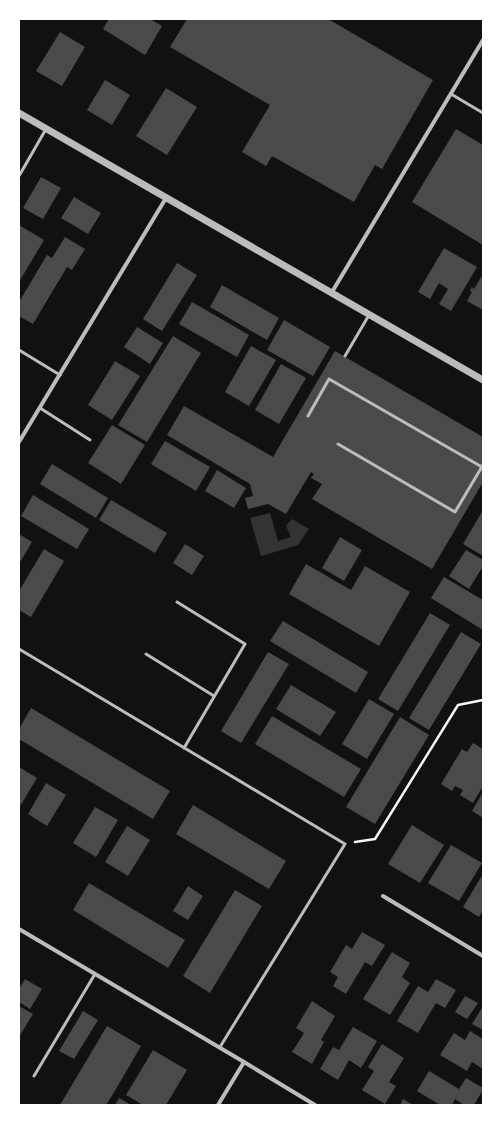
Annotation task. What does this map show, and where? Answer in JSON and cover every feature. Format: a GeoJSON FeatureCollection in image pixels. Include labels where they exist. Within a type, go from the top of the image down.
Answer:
{"type":"FeatureCollection","features":[{"type":"Feature","properties":{"kind":"street"},"geometry":{"type":"LineString","coordinates":[[332,292],[483,40]]}},
{"type":"Feature","properties":{"kind":"street"},"geometry":{"type":"LineString","coordinates":[[19,113],[483,380]]}},
{"type":"Feature","properties":{"kind":"street"},"geometry":{"type":"LineString","coordinates":[[19,442],[166,198]]}},
{"type":"Feature","properties":{"kind":"street"},"geometry":{"type":"LineString","coordinates":[[384,896],[483,956]]}},
{"type":"Feature","properties":{"kind":"street"},"geometry":{"type":"LineString","coordinates":[[19,929],[220,1047],[315,1105]]}},
{"type":"Feature","properties":{"kind":"street"},"geometry":{"type":"LineString","coordinates":[[218,1105],[244,1062]]}},
{"type":"Feature","properties":{"kind":"lane"},"geometry":{"type":"LineString","coordinates":[[451,94],[483,113]]}},
{"type":"Feature","properties":{"kind":"lane"},"geometry":{"type":"LineString","coordinates":[[19,176],[46,129]]}},
{"type":"Feature","properties":{"kind":"lane"},"geometry":{"type":"LineString","coordinates":[[345,356],[369,315]]}},
{"type":"Feature","properties":{"kind":"lane"},"geometry":{"type":"LineString","coordinates":[[19,350],[60,375]]}},
{"type":"Feature","properties":{"kind":"lane"},"geometry":{"type":"LineString","coordinates":[[308,416],[329,379],[482,466],[455,512],[338,444]]}},
{"type":"Feature","properties":{"kind":"lane"},"geometry":{"type":"LineString","coordinates":[[40,408],[90,440]]}},
{"type":"Feature","properties":{"kind":"lane"},"geometry":{"type":"LineString","coordinates":[[177,602],[245,644],[184,748]]}},
{"type":"Feature","properties":{"kind":"lane"},"geometry":{"type":"LineString","coordinates":[[19,649],[345,844],[220,1047]]}},
{"type":"Feature","properties":{"kind":"lane"},"geometry":{"type":"LineString","coordinates":[[146,654],[214,696]]}},
{"type":"Feature","properties":{"kind":"lane"},"geometry":{"type":"LineString","coordinates":[[34,1076],[95,974]]}},
{"type":"Feature","properties":{"kind":"path"},"geometry":{"type":"LineString","coordinates":[[345,844],[375,839],[458,705],[483,700]]}},
{"type":"Feature","properties":{"kind":"shaded area"},"geometry":{"type":"Polygon","coordinates":[[[270,513],[278,541],[291,537],[286,526],[292,519],[309,529],[298,545],[261,556],[250,518],[270,513]]]}},
{"type":"Feature","properties":{"kind":"building"},"geometry":{"type":"Polygon","coordinates":[[[109,19],[150,19],[162,26],[145,55],[103,29],[109,19]]]}},
{"type":"Feature","properties":{"kind":"building"},"geometry":{"type":"Polygon","coordinates":[[[187,19],[328,19],[433,80],[382,169],[375,165],[354,202],[272,156],[266,166],[242,152],[270,105],[170,47],[187,19]]]}},
{"type":"Feature","properties":{"kind":"building"},"geometry":{"type":"Polygon","coordinates":[[[60,32],[85,47],[62,86],[36,71],[60,32]]]}},
{"type":"Feature","properties":{"kind":"building"},"geometry":{"type":"Polygon","coordinates":[[[105,80],[130,95],[112,125],[87,110],[105,80]]]}},
{"type":"Feature","properties":{"kind":"building"},"geometry":{"type":"Polygon","coordinates":[[[166,88],[197,107],[167,155],[136,136],[166,88]]]}},
{"type":"Feature","properties":{"kind":"building"},"geometry":{"type":"Polygon","coordinates":[[[456,129],[483,145],[483,245],[412,202],[456,129]]]}},
{"type":"Feature","properties":{"kind":"building"},"geometry":{"type":"Polygon","coordinates":[[[41,177],[61,188],[43,219],[23,208],[41,177]]]}},
{"type":"Feature","properties":{"kind":"building"},"geometry":{"type":"Polygon","coordinates":[[[74,197],[101,213],[88,234],[61,218],[74,197]]]}},
{"type":"Feature","properties":{"kind":"building"},"geometry":{"type":"Polygon","coordinates":[[[19,225],[44,240],[19,282],[19,225]]]}},
{"type":"Feature","properties":{"kind":"building"},"geometry":{"type":"Polygon","coordinates":[[[65,237],[85,249],[72,270],[67,267],[33,324],[19,316],[19,302],[47,255],[52,258],[65,237]]]}},
{"type":"Feature","properties":{"kind":"building"},"geometry":{"type":"Polygon","coordinates":[[[444,248],[477,267],[451,311],[439,304],[448,289],[439,283],[430,299],[418,292],[444,248]]]}},
{"type":"Feature","properties":{"kind":"building"},"geometry":{"type":"Polygon","coordinates":[[[177,263],[197,275],[162,331],[143,319],[177,263]]]}},
{"type":"Feature","properties":{"kind":"building"},"geometry":{"type":"Polygon","coordinates":[[[483,274],[483,310],[467,301],[472,292],[470,291],[472,287],[474,289],[483,274]]]}},
{"type":"Feature","properties":{"kind":"building"},"geometry":{"type":"Polygon","coordinates":[[[222,285],[279,318],[267,340],[210,307],[222,285]]]}},
{"type":"Feature","properties":{"kind":"building"},"geometry":{"type":"Polygon","coordinates":[[[192,302],[249,335],[237,357],[179,324],[192,302]]]}},
{"type":"Feature","properties":{"kind":"building"},"geometry":{"type":"Polygon","coordinates":[[[284,320],[330,347],[313,376],[267,350],[284,320]]]}},
{"type":"Feature","properties":{"kind":"building"},"geometry":{"type":"Polygon","coordinates":[[[137,327],[163,343],[150,364],[124,347],[137,327]]]}},
{"type":"Feature","properties":{"kind":"building"},"geometry":{"type":"Polygon","coordinates":[[[173,336],[201,353],[147,442],[118,425],[173,336]]]}},
{"type":"Feature","properties":{"kind":"building"},"geometry":{"type":"Polygon","coordinates":[[[251,346],[276,360],[249,406],[225,392],[251,346]]]}},
{"type":"Feature","properties":{"kind":"building"},"geometry":{"type":"Polygon","coordinates":[[[335,351],[483,437],[483,482],[432,569],[312,499],[322,484],[311,478],[314,474],[311,472],[286,514],[268,504],[248,509],[245,498],[253,496],[250,484],[167,435],[184,406],[273,457],[335,351]]]}},
{"type":"Feature","properties":{"kind":"building"},"geometry":{"type":"Polygon","coordinates":[[[115,361],[140,376],[112,420],[88,405],[115,361]]]}},
{"type":"Feature","properties":{"kind":"building"},"geometry":{"type":"Polygon","coordinates":[[[281,364],[306,378],[279,424],[255,410],[281,364]]]}},
{"type":"Feature","properties":{"kind":"building"},"geometry":{"type":"Polygon","coordinates":[[[112,425],[145,445],[121,484],[88,463],[112,425]]]}},
{"type":"Feature","properties":{"kind":"building"},"geometry":{"type":"Polygon","coordinates":[[[165,441],[210,467],[196,491],[151,464],[165,441]]]}},
{"type":"Feature","properties":{"kind":"building"},"geometry":{"type":"Polygon","coordinates":[[[52,464],[108,498],[96,518],[40,484],[52,464]]]}},
{"type":"Feature","properties":{"kind":"building"},"geometry":{"type":"Polygon","coordinates":[[[217,470],[246,488],[234,508],[205,491],[217,470]]]}},
{"type":"Feature","properties":{"kind":"building"},"geometry":{"type":"Polygon","coordinates":[[[33,495],[89,529],[77,549],[21,516],[33,495]]]}},
{"type":"Feature","properties":{"kind":"building"},"geometry":{"type":"Polygon","coordinates":[[[111,500],[167,533],[155,553],[99,520],[111,500]]]}},
{"type":"Feature","properties":{"kind":"building"},"geometry":{"type":"Polygon","coordinates":[[[483,510],[483,556],[463,544],[483,510]]]}},
{"type":"Feature","properties":{"kind":"building"},"geometry":{"type":"Polygon","coordinates":[[[19,534],[32,542],[19,564],[19,534]]]}},
{"type":"Feature","properties":{"kind":"building"},"geometry":{"type":"Polygon","coordinates":[[[340,537],[362,550],[344,581],[322,568],[340,537]]]}},
{"type":"Feature","properties":{"kind":"building"},"geometry":{"type":"Polygon","coordinates":[[[185,544],[204,556],[192,575],[173,563],[185,544]]]}},
{"type":"Feature","properties":{"kind":"building"},"geometry":{"type":"Polygon","coordinates":[[[44,549],[64,561],[31,617],[19,610],[19,591],[44,549]]]}},
{"type":"Feature","properties":{"kind":"building"},"geometry":{"type":"Polygon","coordinates":[[[466,550],[483,560],[483,566],[469,589],[449,576],[466,550]]]}},
{"type":"Feature","properties":{"kind":"building"},"geometry":{"type":"Polygon","coordinates":[[[306,564],[351,590],[365,566],[410,592],[379,646],[289,594],[306,564]]]}},
{"type":"Feature","properties":{"kind":"building"},"geometry":{"type":"Polygon","coordinates":[[[444,577],[483,600],[483,630],[431,598],[444,577]]]}},
{"type":"Feature","properties":{"kind":"building"},"geometry":{"type":"Polygon","coordinates":[[[430,613],[450,625],[398,711],[378,699],[430,613]]]}},
{"type":"Feature","properties":{"kind":"building"},"geometry":{"type":"Polygon","coordinates":[[[283,621],[368,672],[356,693],[270,641],[283,621]]]}},
{"type":"Feature","properties":{"kind":"building"},"geometry":{"type":"Polygon","coordinates":[[[461,632],[481,644],[429,730],[409,718],[461,632]]]}},
{"type":"Feature","properties":{"kind":"building"},"geometry":{"type":"Polygon","coordinates":[[[268,652],[289,664],[241,743],[221,731],[268,652]]]}},
{"type":"Feature","properties":{"kind":"building"},"geometry":{"type":"Polygon","coordinates":[[[291,685],[336,712],[320,736],[276,709],[291,685]]]}},
{"type":"Feature","properties":{"kind":"building"},"geometry":{"type":"Polygon","coordinates":[[[369,699],[394,714],[367,759],[342,744],[369,699]]]}},
{"type":"Feature","properties":{"kind":"building"},"geometry":{"type":"Polygon","coordinates":[[[31,708],[170,791],[153,819],[19,739],[19,729],[31,708]]]}},
{"type":"Feature","properties":{"kind":"building"},"geometry":{"type":"Polygon","coordinates":[[[272,716],[361,769],[344,797],[255,744],[272,716]]]}},
{"type":"Feature","properties":{"kind":"building"},"geometry":{"type":"Polygon","coordinates":[[[400,717],[429,735],[375,824],[346,807],[400,717]]]}},
{"type":"Feature","properties":{"kind":"building"},"geometry":{"type":"Polygon","coordinates":[[[473,743],[483,749],[483,786],[473,803],[460,795],[463,790],[455,786],[452,791],[441,784],[462,749],[467,752],[473,743]]]}},
{"type":"Feature","properties":{"kind":"building"},"geometry":{"type":"Polygon","coordinates":[[[19,767],[37,778],[19,808],[19,767]]]}},
{"type":"Feature","properties":{"kind":"building"},"geometry":{"type":"Polygon","coordinates":[[[46,783],[66,795],[47,826],[28,814],[46,783]]]}},
{"type":"Feature","properties":{"kind":"building"},"geometry":{"type":"Polygon","coordinates":[[[483,792],[483,818],[472,811],[483,792]]]}},
{"type":"Feature","properties":{"kind":"building"},"geometry":{"type":"Polygon","coordinates":[[[193,805],[286,861],[269,889],[176,834],[193,805]]]}},
{"type":"Feature","properties":{"kind":"building"},"geometry":{"type":"Polygon","coordinates":[[[95,807],[118,820],[96,857],[73,843],[95,807]]]}},
{"type":"Feature","properties":{"kind":"building"},"geometry":{"type":"Polygon","coordinates":[[[412,825],[444,845],[420,883],[388,864],[412,825]]]}},
{"type":"Feature","properties":{"kind":"building"},"geometry":{"type":"Polygon","coordinates":[[[127,826],[150,840],[128,876],[105,862],[127,826]]]}},
{"type":"Feature","properties":{"kind":"building"},"geometry":{"type":"Polygon","coordinates":[[[451,845],[482,863],[459,901],[428,883],[451,845]]]}},
{"type":"Feature","properties":{"kind":"building"},"geometry":{"type":"Polygon","coordinates":[[[483,874],[483,913],[482,912],[479,917],[463,907],[483,874]]]}},
{"type":"Feature","properties":{"kind":"building"},"geometry":{"type":"Polygon","coordinates":[[[89,883],[185,940],[168,968],[73,910],[89,883]]]}},
{"type":"Feature","properties":{"kind":"building"},"geometry":{"type":"Polygon","coordinates":[[[188,886],[203,896],[188,920],[173,911],[188,886]]]}},
{"type":"Feature","properties":{"kind":"building"},"geometry":{"type":"Polygon","coordinates":[[[235,890],[262,906],[210,993],[183,976],[235,890]]]}},
{"type":"Feature","properties":{"kind":"building"},"geometry":{"type":"Polygon","coordinates":[[[362,932],[385,945],[372,966],[365,962],[346,994],[333,986],[338,977],[330,972],[346,945],[352,949],[362,932]]]}},
{"type":"Feature","properties":{"kind":"building"},"geometry":{"type":"Polygon","coordinates":[[[392,952],[410,963],[402,977],[410,983],[390,1015],[363,999],[392,952]]]}},
{"type":"Feature","properties":{"kind":"building"},"geometry":{"type":"Polygon","coordinates":[[[25,979],[42,989],[30,1009],[19,1002],[19,989],[25,979]]]}},
{"type":"Feature","properties":{"kind":"building"},"geometry":{"type":"Polygon","coordinates":[[[436,979],[456,990],[445,1008],[436,1003],[418,1033],[397,1021],[418,986],[428,992],[436,979]]]}},
{"type":"Feature","properties":{"kind":"building"},"geometry":{"type":"Polygon","coordinates":[[[465,996],[478,1003],[467,1019],[455,1012],[465,996]]]}},
{"type":"Feature","properties":{"kind":"building"},"geometry":{"type":"Polygon","coordinates":[[[312,1001],[335,1016],[321,1040],[324,1042],[312,1064],[292,1052],[304,1033],[296,1028],[312,1001]]]}},
{"type":"Feature","properties":{"kind":"building"},"geometry":{"type":"Polygon","coordinates":[[[19,1006],[33,1014],[19,1037],[19,1006]]]}},
{"type":"Feature","properties":{"kind":"building"},"geometry":{"type":"Polygon","coordinates":[[[483,1006],[483,1030],[472,1024],[483,1006]]]}},
{"type":"Feature","properties":{"kind":"building"},"geometry":{"type":"Polygon","coordinates":[[[83,1011],[98,1020],[74,1059],[59,1051],[83,1011]]]}},
{"type":"Feature","properties":{"kind":"building"},"geometry":{"type":"Polygon","coordinates":[[[107,1026],[141,1046],[116,1089],[106,1105],[60,1105],[107,1026]]]}},
{"type":"Feature","properties":{"kind":"building"},"geometry":{"type":"Polygon","coordinates":[[[353,1027],[377,1041],[361,1068],[349,1060],[338,1080],[320,1069],[333,1047],[339,1050],[353,1027]]]}},
{"type":"Feature","properties":{"kind":"building"},"geometry":{"type":"Polygon","coordinates":[[[470,1031],[483,1039],[483,1069],[472,1062],[467,1071],[440,1055],[454,1033],[465,1040],[470,1031]]]}},
{"type":"Feature","properties":{"kind":"building"},"geometry":{"type":"Polygon","coordinates":[[[382,1044],[404,1058],[389,1082],[396,1086],[385,1104],[362,1090],[374,1071],[368,1067],[382,1044]]]}},
{"type":"Feature","properties":{"kind":"building"},"geometry":{"type":"Polygon","coordinates":[[[153,1050],[187,1070],[166,1105],[143,1105],[126,1095],[153,1050]]]}},
{"type":"Feature","properties":{"kind":"building"},"geometry":{"type":"Polygon","coordinates":[[[429,1071],[459,1089],[466,1078],[483,1088],[483,1090],[474,1105],[464,1105],[455,1099],[452,1105],[440,1105],[417,1091],[429,1071]]]}},
{"type":"Feature","properties":{"kind":"building"},"geometry":{"type":"Polygon","coordinates":[[[119,1098],[131,1105],[115,1105],[119,1098]]]}},
{"type":"Feature","properties":{"kind":"building"},"geometry":{"type":"Polygon","coordinates":[[[403,1099],[413,1105],[400,1105],[403,1099]]]}}]}
